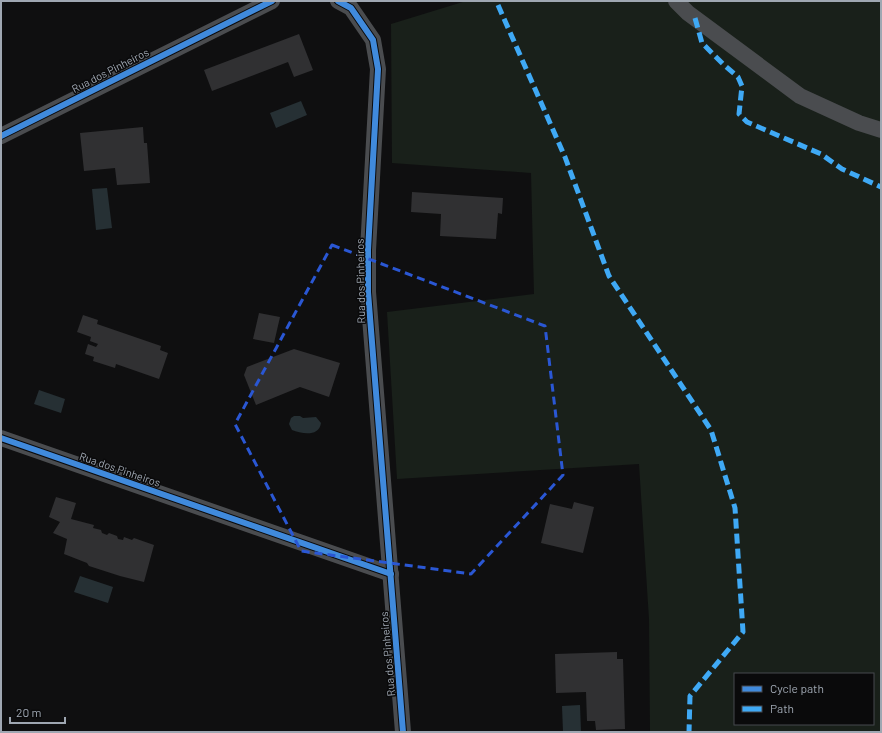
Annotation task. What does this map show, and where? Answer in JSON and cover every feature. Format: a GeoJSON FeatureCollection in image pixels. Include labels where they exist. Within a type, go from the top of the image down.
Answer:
{"type":"FeatureCollection","features":[{"type":"Feature","properties":{"kind":"street","name":"Rua dos Pinheiros"},"geometry":{"type":"LineString","coordinates":[[1,136],[272,1]]}},
{"type":"Feature","properties":{"kind":"street","name":"Rua dos Pinheiros"},"geometry":{"type":"LineString","coordinates":[[338,1],[351,8],[373,40],[378,69],[368,250],[368,292],[403,732]]}},
{"type":"Feature","properties":{"kind":"street"},"geometry":{"type":"LineString","coordinates":[[676,1],[688,13],[800,96],[859,123],[881,130]]}},
{"type":"Feature","properties":{"kind":"street","name":"Rua dos Pinheiros"},"geometry":{"type":"LineString","coordinates":[[1,438],[390,574]]}},
{"type":"Feature","properties":{"kind":"highlighted area"},"geometry":{"type":"Polygon","coordinates":[[[332,245],[545,326],[563,475],[471,574],[301,551],[235,424],[332,245]]]}},
{"type":"Feature","properties":{"kind":"shaded area"},"geometry":{"type":"Polygon","coordinates":[[[466,1],[881,1],[881,732],[650,732],[649,619],[639,464],[397,479],[387,312],[534,294],[531,173],[392,163],[391,24],[466,1]]]}},
{"type":"Feature","properties":{"kind":"shaded area"},"geometry":{"type":"Polygon","coordinates":[[[301,101],[307,115],[276,128],[270,113],[301,101]]]}},
{"type":"Feature","properties":{"kind":"shaded area"},"geometry":{"type":"Polygon","coordinates":[[[107,188],[112,228],[96,230],[92,189],[107,188]]]}},
{"type":"Feature","properties":{"kind":"shaded area"},"geometry":{"type":"Polygon","coordinates":[[[39,390],[65,399],[61,413],[34,404],[39,390]]]}},
{"type":"Feature","properties":{"kind":"shaded area"},"geometry":{"type":"Polygon","coordinates":[[[294,416],[300,416],[303,418],[316,417],[321,423],[320,427],[317,431],[310,433],[300,433],[292,430],[289,424],[291,418],[294,416]]]}},
{"type":"Feature","properties":{"kind":"shaded area"},"geometry":{"type":"Polygon","coordinates":[[[80,576],[113,587],[108,603],[74,592],[80,576]]]}},
{"type":"Feature","properties":{"kind":"shaded area"},"geometry":{"type":"Polygon","coordinates":[[[580,705],[581,732],[563,732],[562,706],[580,705]]]}},
{"type":"Feature","properties":{"kind":"building"},"geometry":{"type":"Polygon","coordinates":[[[299,34],[313,70],[294,77],[288,62],[212,91],[204,70],[299,34]]]}},
{"type":"Feature","properties":{"kind":"building"},"geometry":{"type":"Polygon","coordinates":[[[143,127],[144,143],[147,143],[150,183],[117,185],[115,168],[84,171],[80,133],[143,127]]]}},
{"type":"Feature","properties":{"kind":"building"},"geometry":{"type":"Polygon","coordinates":[[[412,192],[503,198],[502,214],[498,213],[496,239],[440,236],[441,214],[411,212],[412,192]]]}},
{"type":"Feature","properties":{"kind":"building"},"geometry":{"type":"Polygon","coordinates":[[[259,313],[280,317],[274,343],[253,339],[259,313]]]}},
{"type":"Feature","properties":{"kind":"building"},"geometry":{"type":"Polygon","coordinates":[[[83,315],[98,320],[97,324],[161,346],[160,350],[168,353],[159,379],[116,364],[115,368],[93,361],[94,357],[85,354],[88,344],[96,347],[98,344],[90,341],[91,337],[77,332],[83,315]]]}},
{"type":"Feature","properties":{"kind":"building"},"geometry":{"type":"Polygon","coordinates":[[[294,349],[340,363],[329,397],[300,387],[256,405],[244,375],[247,367],[294,349]]]}},
{"type":"Feature","properties":{"kind":"building"},"geometry":{"type":"Polygon","coordinates":[[[56,497],[76,503],[71,519],[94,525],[93,528],[101,530],[102,533],[107,535],[109,533],[117,536],[118,539],[123,540],[124,537],[132,540],[134,538],[154,545],[144,582],[89,566],[87,563],[64,554],[67,539],[53,533],[60,522],[49,517],[56,497]]]}},
{"type":"Feature","properties":{"kind":"building"},"geometry":{"type":"Polygon","coordinates":[[[574,502],[594,507],[583,553],[541,543],[550,504],[572,509],[574,502]]]}},
{"type":"Feature","properties":{"kind":"building"},"geometry":{"type":"Polygon","coordinates":[[[617,652],[617,659],[623,659],[625,729],[596,730],[595,721],[587,721],[586,692],[556,693],[555,654],[617,652]]]}},
{"type":"Feature","properties":{"kind":"marked path"},"geometry":{"type":"LineString","coordinates":[[498,5],[565,157],[609,276],[711,430],[735,508],[743,632],[690,696],[689,732]]}},
{"type":"Feature","properties":{"kind":"marked path"},"geometry":{"type":"LineString","coordinates":[[695,18],[702,43],[738,77],[742,86],[739,114],[747,122],[821,154],[842,169],[881,187]]}},
{"type":"Feature","properties":{"kind":"cycle path"},"geometry":{"type":"LineString","coordinates":[[1,136],[272,1]]}},
{"type":"Feature","properties":{"kind":"cycle path"},"geometry":{"type":"LineString","coordinates":[[338,1],[351,8],[373,40],[378,69],[368,250],[368,292],[403,732]]}},
{"type":"Feature","properties":{"kind":"cycle path"},"geometry":{"type":"LineString","coordinates":[[1,438],[391,574]]}}]}
